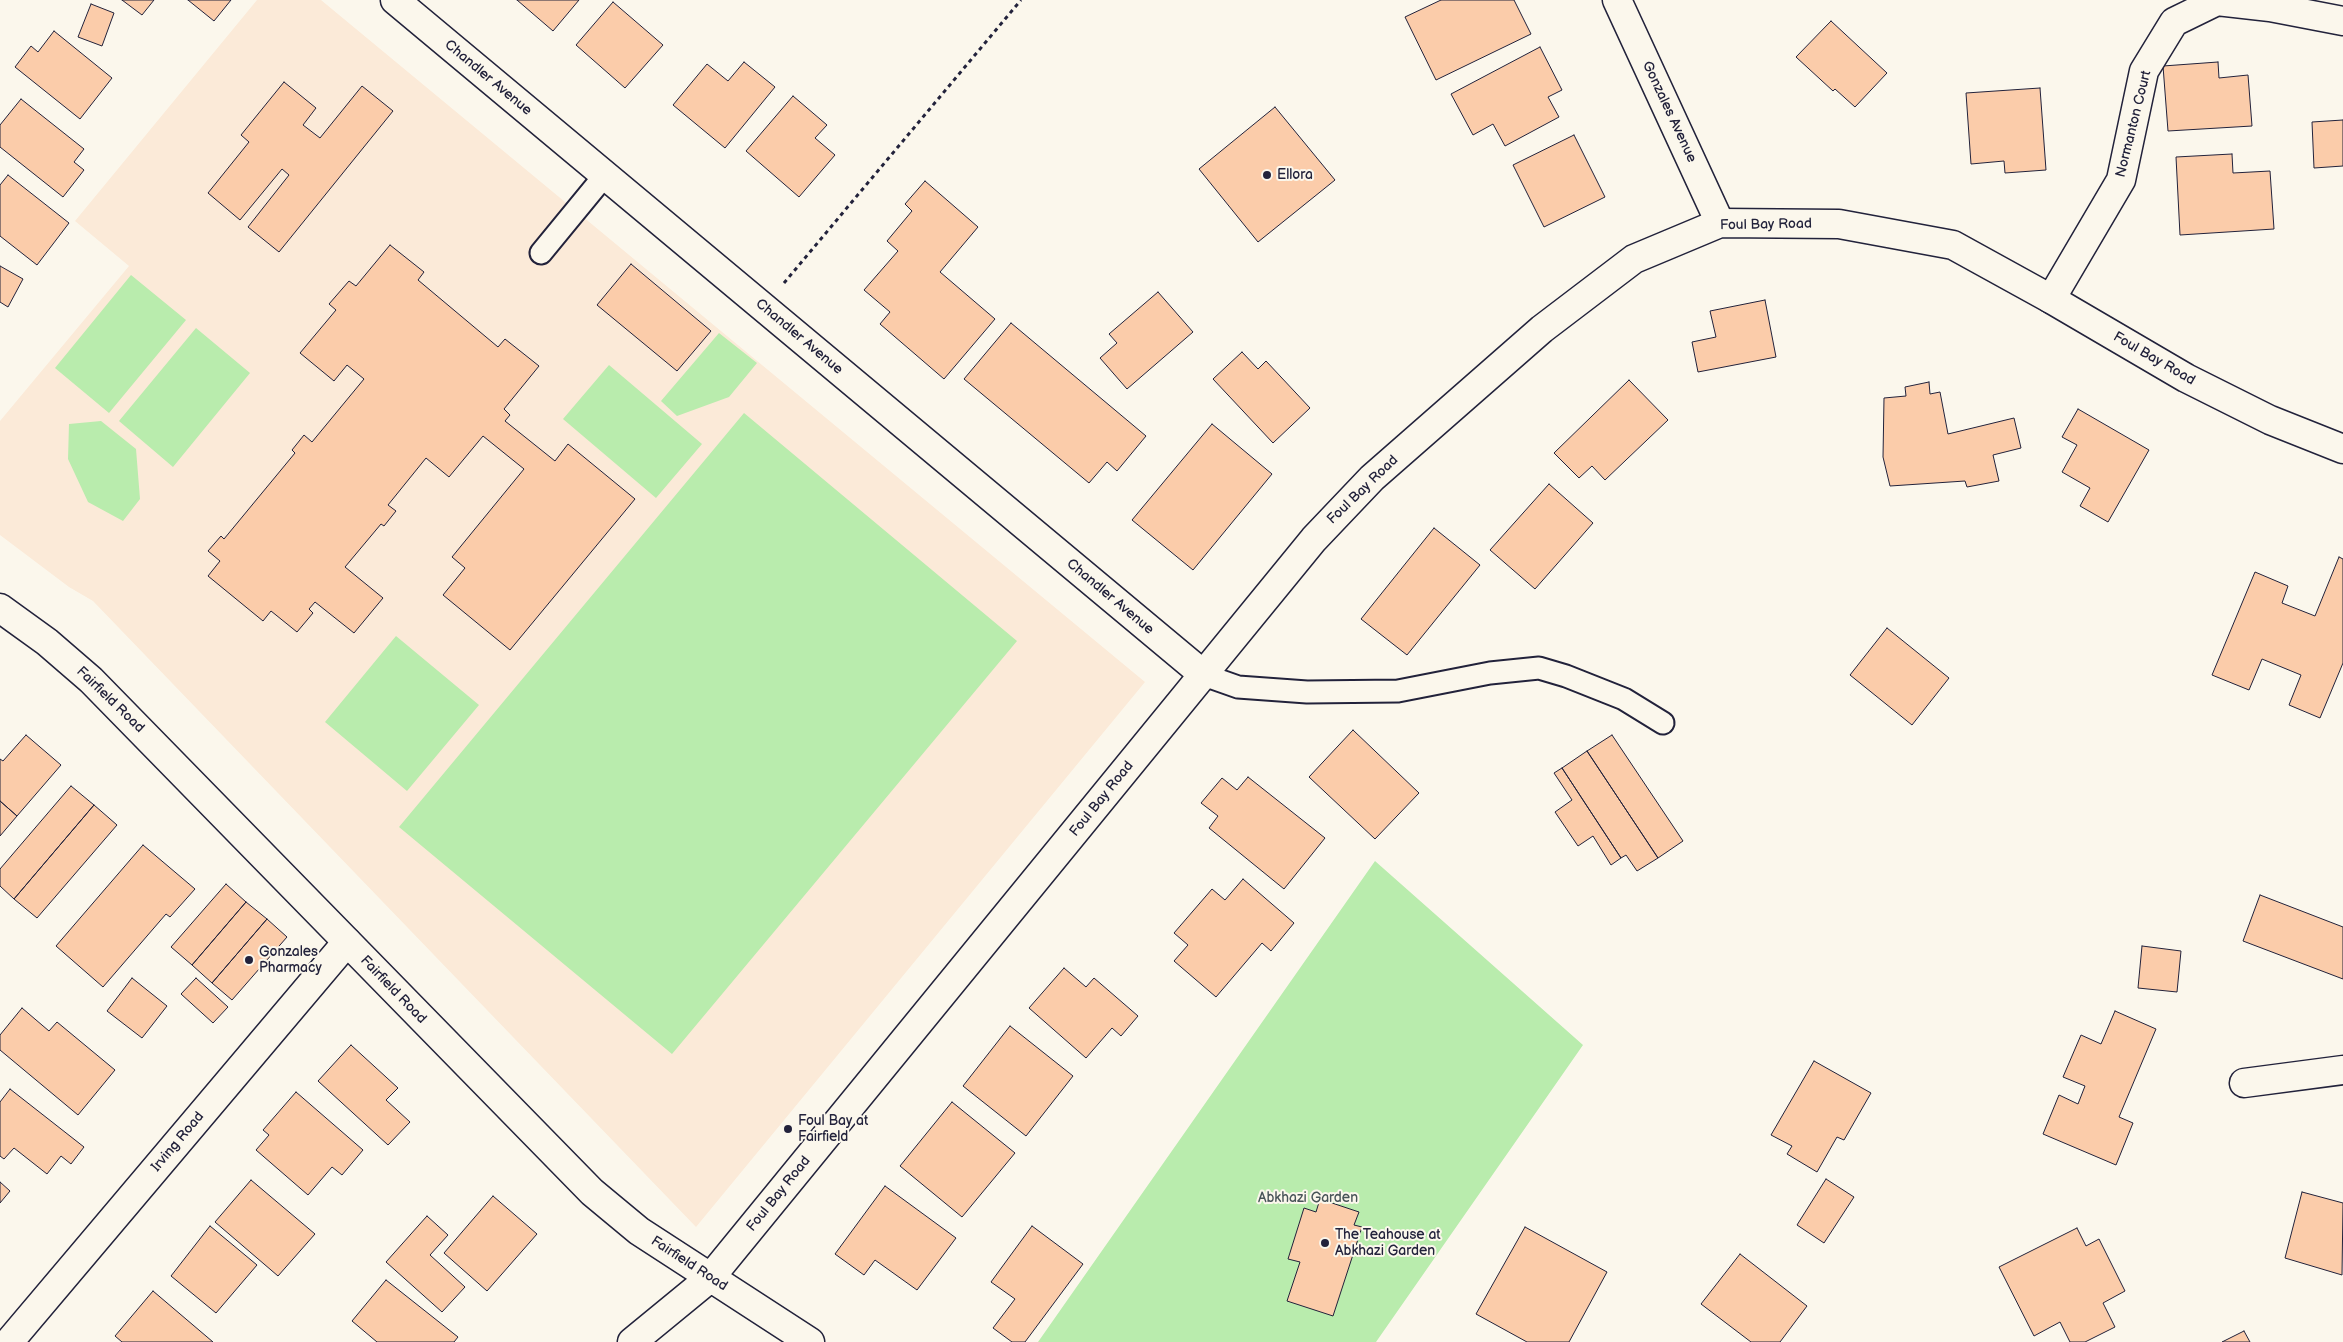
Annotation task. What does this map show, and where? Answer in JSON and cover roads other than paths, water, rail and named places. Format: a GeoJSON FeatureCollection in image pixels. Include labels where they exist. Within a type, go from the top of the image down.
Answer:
{"type":"FeatureCollection","features":[{"type":"Feature","properties":{"kind":"street","name":"Chandler Avenue"},"geometry":{"type":"LineString","coordinates":[[395,0],[1204,675]]}},
{"type":"Feature","properties":{"kind":"street","name":"Gonzales Avenue"},"geometry":{"type":"LineString","coordinates":[[1617,0],[1720,223]]}},
{"type":"Feature","properties":{"kind":"street","name":"Normanton Court"},"geometry":{"type":"LineString","coordinates":[[2051,299],[2121,180],[2144,71],[2174,22],[2217,1],[2270,7],[2343,21]]}},
{"type":"Feature","properties":{"kind":"street","name":"Foul Bay Road"},"geometry":{"type":"LineString","coordinates":[[632,1342],[710,1278],[1314,539],[1372,478],[1542,329],[1634,259],[1720,223],[1838,224],[1953,246],[2051,299],[2186,378],[2270,420],[2343,449]]}},
{"type":"Feature","properties":{"kind":"street","name":"Fairfield Road"},"geometry":{"type":"LineString","coordinates":[[0,608],[47,642],[91,680],[592,1192],[639,1231],[810,1342]]}},
{"type":"Feature","properties":{"kind":"street","name":"Irving Road"},"geometry":{"type":"LineString","coordinates":[[9,1342],[347,942]]}},
{"type":"Feature","properties":{"kind":"street"},"geometry":{"type":"LineString","coordinates":[[2244,1083],[2343,1070]]}},
{"type":"Feature","properties":{"kind":"lane"},"geometry":{"type":"LineString","coordinates":[[541,253],[605,175]]}},
{"type":"Feature","properties":{"kind":"lane"},"geometry":{"type":"LineString","coordinates":[[1204,675],[1238,687],[1307,692],[1398,692],[1490,673],[1539,668],[1566,676],[1624,699],[1663,723]]}},
{"type":"Feature","properties":{"kind":"place","name":"Ellora"},"geometry":{"type":"Point","coordinates":[1267,175]}},
{"type":"Feature","properties":{"kind":"place","name":"Gonzales Pharmacy"},"geometry":{"type":"Point","coordinates":[249,960]}},
{"type":"Feature","properties":{"kind":"place","name":"Foul Bay at Fairfield"},"geometry":{"type":"Point","coordinates":[788,1129]}},
{"type":"Feature","properties":{"kind":"place","name":"The Teahouse at Abkhazi Garden"},"geometry":{"type":"Point","coordinates":[1325,1243]}},
{"type":"Feature","properties":{"kind":"park label","name":"Abkhazi Garden"},"geometry":{"type":"Point","coordinates":[1308,1198]}}]}
